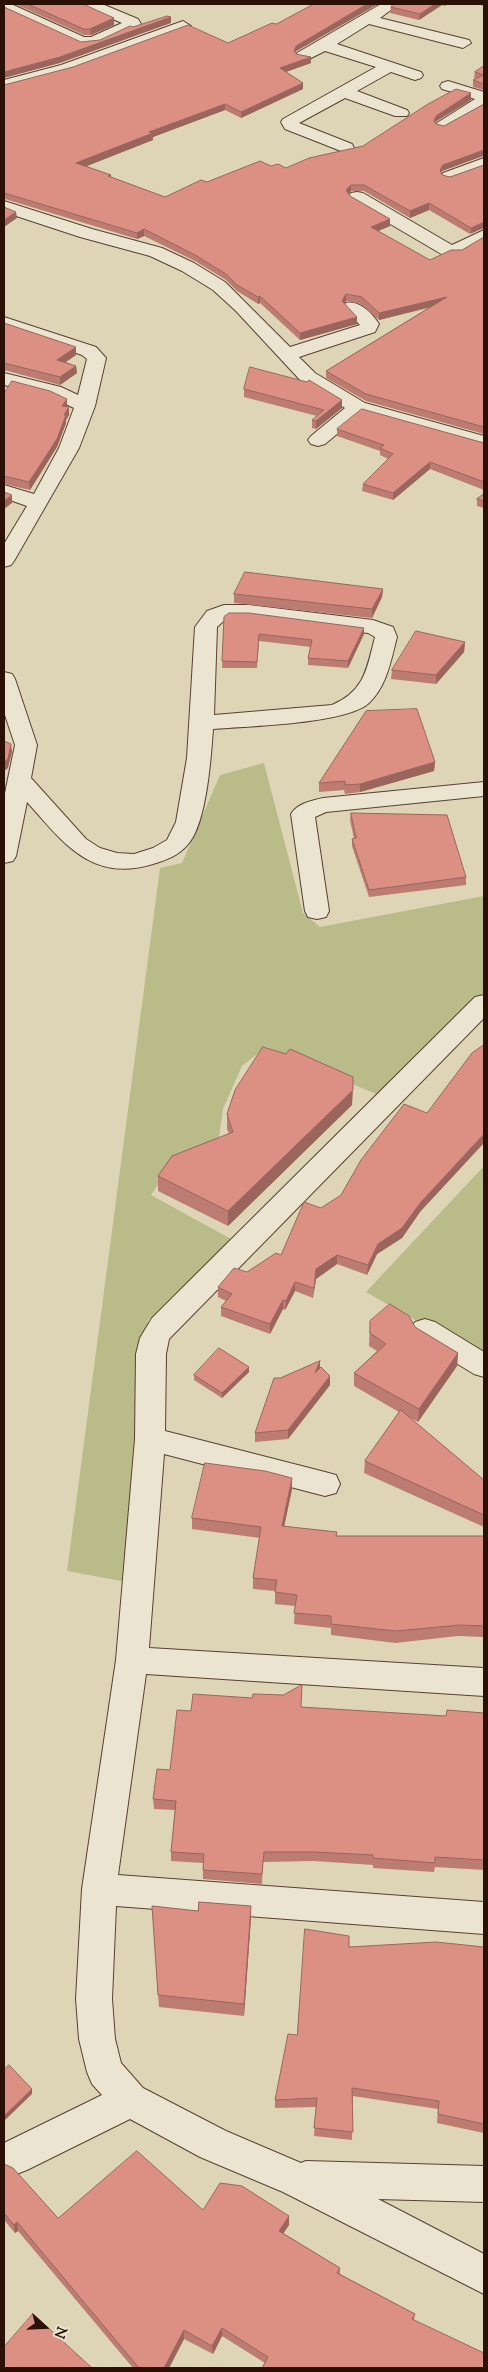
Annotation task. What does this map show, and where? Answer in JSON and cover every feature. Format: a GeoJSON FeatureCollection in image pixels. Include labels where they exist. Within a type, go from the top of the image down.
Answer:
{"type":"FeatureCollection","features":[{"type":"Feature","properties":{"kind":"street"},"geometry":{"type":"LineString","coordinates":[[4,6],[82,42],[94,41],[132,26],[134,23],[90,4]]}},
{"type":"Feature","properties":{"kind":"street"},"geometry":{"type":"LineString","coordinates":[[303,56],[391,4]]}},
{"type":"Feature","properties":{"kind":"street"},"geometry":{"type":"LineString","coordinates":[[367,19],[464,43]]}},
{"type":"Feature","properties":{"kind":"street"},"geometry":{"type":"LineString","coordinates":[[4,85],[67,68],[183,26]]}},
{"type":"Feature","properties":{"kind":"street"},"geometry":{"type":"LineString","coordinates":[[324,45],[415,75]]}},
{"type":"Feature","properties":{"kind":"street"},"geometry":{"type":"LineString","coordinates":[[346,148],[288,124],[390,66]]}},
{"type":"Feature","properties":{"kind":"street"},"geometry":{"type":"LineString","coordinates":[[448,86],[484,97]]}},
{"type":"Feature","properties":{"kind":"street"},"geometry":{"type":"LineString","coordinates":[[344,92],[401,113]]}},
{"type":"Feature","properties":{"kind":"street"},"geometry":{"type":"LineString","coordinates":[[443,126],[484,101]]}},
{"type":"Feature","properties":{"kind":"street"},"geometry":{"type":"LineString","coordinates":[[469,152],[470,155],[484,162]]}},
{"type":"Feature","properties":{"kind":"street"},"geometry":{"type":"LineString","coordinates":[[449,177],[484,162]]}},
{"type":"Feature","properties":{"kind":"street"},"geometry":{"type":"LineString","coordinates":[[356,197],[449,251],[456,251],[484,235]]}},
{"type":"Feature","properties":{"kind":"street"},"geometry":{"type":"LineString","coordinates":[[4,206],[171,258],[219,286],[242,307],[308,377],[358,407],[484,442]]}},
{"type":"Feature","properties":{"kind":"street"},"geometry":{"type":"LineString","coordinates":[[286,355],[368,328],[370,324],[352,307]]}},
{"type":"Feature","properties":{"kind":"street"},"geometry":{"type":"LineString","coordinates":[[4,322],[94,354],[97,358],[84,406],[69,448],[4,561]]}},
{"type":"Feature","properties":{"kind":"street"},"geometry":{"type":"LineString","coordinates":[[5,382],[54,391],[84,406]]}},
{"type":"Feature","properties":{"kind":"street"},"geometry":{"type":"LineString","coordinates":[[318,440],[358,407]]}},
{"type":"Feature","properties":{"kind":"street"},"geometry":{"type":"LineString","coordinates":[[4,490],[39,503]]}},
{"type":"Feature","properties":{"kind":"street"},"geometry":{"type":"LineString","coordinates":[[18,778],[88,853],[114,860],[135,861],[154,856],[171,848],[185,830],[200,761],[206,627],[213,615],[220,612],[249,611],[373,627],[385,632],[384,646],[369,690],[356,703],[337,711],[203,724]]}},
{"type":"Feature","properties":{"kind":"street"},"geometry":{"type":"LineString","coordinates":[[4,679],[26,745],[7,825],[4,856]]}},
{"type":"Feature","properties":{"kind":"street"},"geometry":{"type":"LineString","coordinates":[[4,737],[26,745]]}},
{"type":"Feature","properties":{"kind":"street"},"geometry":{"type":"LineString","coordinates":[[317,910],[303,814],[310,809],[323,805],[484,789]]}},
{"type":"Feature","properties":{"kind":"street"},"geometry":{"type":"LineString","coordinates":[[484,1003],[162,1326],[155,1338],[151,1354],[150,1439],[132,1660],[99,1889],[94,1999],[97,2039],[105,2072],[130,2100],[213,2144],[296,2179],[410,2235],[484,2275]]}},
{"type":"Feature","properties":{"kind":"street"},"geometry":{"type":"LineString","coordinates":[[425,1330],[484,1366]]}},
{"type":"Feature","properties":{"kind":"street"},"geometry":{"type":"LineString","coordinates":[[150,1439],[325,1484]]}},
{"type":"Feature","properties":{"kind":"street"},"geometry":{"type":"LineString","coordinates":[[132,1660],[484,1682]]}},
{"type":"Feature","properties":{"kind":"street"},"geometry":{"type":"LineString","coordinates":[[99,1889],[484,1918]]}},
{"type":"Feature","properties":{"kind":"street"},"geometry":{"type":"LineString","coordinates":[[14,2157],[130,2100]]}},
{"type":"Feature","properties":{"kind":"street"},"geometry":{"type":"LineString","coordinates":[[296,2179],[484,2184]]}},
{"type":"Feature","properties":{"kind":"green space"},"geometry":{"type":"Polygon","coordinates":[[[264,763],[303,913],[320,927],[484,896],[484,1003],[390,1100],[266,1047],[242,1066],[223,1109],[219,1137],[201,1157],[169,1168],[151,1195],[231,1239],[148,1320],[127,1582],[67,1571],[160,868],[182,863],[220,775],[264,763]]]}},
{"type":"Feature","properties":{"kind":"green space"},"geometry":{"type":"Polygon","coordinates":[[[484,1166],[484,1359],[366,1292],[484,1166]]]}},
{"type":"Feature","properties":{"kind":"building"},"geometry":{"type":"Polygon","coordinates":[[[28,4],[83,4],[114,18],[90,29],[84,29],[28,4]]]}},
{"type":"Feature","properties":{"kind":"building"},"geometry":{"type":"Polygon","coordinates":[[[314,4],[367,4],[296,46],[294,51],[296,54],[311,57],[280,68],[303,83],[241,112],[225,104],[149,132],[153,133],[76,163],[165,197],[201,180],[207,182],[260,161],[271,166],[278,164],[286,168],[309,158],[363,146],[428,104],[456,89],[471,93],[436,116],[434,121],[436,124],[444,126],[484,104],[484,150],[443,165],[440,170],[442,175],[450,177],[484,165],[484,222],[471,228],[429,203],[410,211],[364,185],[351,185],[346,190],[350,196],[390,219],[371,227],[430,260],[451,250],[462,250],[484,237],[484,427],[366,394],[326,371],[447,297],[379,313],[362,297],[346,294],[342,301],[357,317],[300,333],[260,296],[258,297],[237,285],[226,274],[195,255],[144,229],[137,233],[4,193],[4,85],[73,67],[188,25],[228,43],[272,23],[276,24],[314,4]]]}},
{"type":"Feature","properties":{"kind":"building"},"geometry":{"type":"Polygon","coordinates":[[[394,4],[435,4],[420,14],[391,7],[394,4]]]}},
{"type":"Feature","properties":{"kind":"building"},"geometry":{"type":"Polygon","coordinates":[[[4,7],[81,42],[100,40],[130,26],[133,27],[167,16],[171,17],[60,57],[4,72],[4,7]]]}},
{"type":"Feature","properties":{"kind":"building"},"geometry":{"type":"Polygon","coordinates":[[[484,66],[484,75],[475,72],[484,66]]]}},
{"type":"Feature","properties":{"kind":"building"},"geometry":{"type":"Polygon","coordinates":[[[484,75],[484,84],[473,80],[484,75]]]}},
{"type":"Feature","properties":{"kind":"building"},"geometry":{"type":"Polygon","coordinates":[[[4,207],[16,212],[4,220],[4,207]]]}},
{"type":"Feature","properties":{"kind":"building"},"geometry":{"type":"Polygon","coordinates":[[[4,323],[76,347],[57,360],[76,366],[60,377],[4,363],[4,323]]]}},
{"type":"Feature","properties":{"kind":"building"},"geometry":{"type":"Polygon","coordinates":[[[250,367],[307,382],[309,380],[342,400],[316,421],[312,420],[324,410],[244,389],[250,367]]]}},
{"type":"Feature","properties":{"kind":"building"},"geometry":{"type":"Polygon","coordinates":[[[12,381],[50,391],[67,399],[62,406],[69,407],[64,415],[66,415],[57,439],[29,482],[4,476],[4,394],[12,381]]]}},
{"type":"Feature","properties":{"kind":"building"},"geometry":{"type":"Polygon","coordinates":[[[362,409],[484,443],[484,482],[430,462],[393,493],[363,484],[393,454],[380,448],[384,445],[337,429],[362,409]]]}},
{"type":"Feature","properties":{"kind":"building"},"geometry":{"type":"Polygon","coordinates":[[[4,492],[12,495],[4,501],[4,492]]]}},
{"type":"Feature","properties":{"kind":"building"},"geometry":{"type":"Polygon","coordinates":[[[484,494],[484,501],[477,499],[484,494]]]}},
{"type":"Feature","properties":{"kind":"building"},"geometry":{"type":"Polygon","coordinates":[[[245,572],[383,589],[372,609],[234,594],[245,572]]]}},
{"type":"Feature","properties":{"kind":"building"},"geometry":{"type":"Polygon","coordinates":[[[229,613],[249,613],[364,628],[348,661],[308,658],[312,640],[259,634],[257,662],[222,661],[224,617],[229,613]]]}},
{"type":"Feature","properties":{"kind":"building"},"geometry":{"type":"Polygon","coordinates":[[[416,631],[465,642],[436,675],[392,670],[416,631]]]}},
{"type":"Feature","properties":{"kind":"building"},"geometry":{"type":"Polygon","coordinates":[[[417,709],[435,762],[360,784],[345,785],[345,781],[319,783],[366,711],[417,709]]]}},
{"type":"Feature","properties":{"kind":"building"},"geometry":{"type":"Polygon","coordinates":[[[4,741],[11,744],[8,759],[4,762],[4,741]]]}},
{"type":"Feature","properties":{"kind":"building"},"geometry":{"type":"Polygon","coordinates":[[[351,813],[447,815],[466,877],[369,890],[352,839],[356,838],[351,813]]]}},
{"type":"Feature","properties":{"kind":"building"},"geometry":{"type":"Polygon","coordinates":[[[484,1045],[484,1134],[421,1202],[402,1228],[378,1244],[368,1265],[337,1255],[316,1269],[314,1288],[295,1282],[286,1301],[283,1300],[270,1324],[221,1307],[232,1294],[218,1287],[234,1268],[247,1272],[276,1253],[281,1255],[304,1202],[321,1208],[341,1195],[361,1160],[404,1104],[427,1113],[472,1053],[484,1045]]]}},
{"type":"Feature","properties":{"kind":"building"},"geometry":{"type":"Polygon","coordinates":[[[263,1047],[286,1054],[290,1049],[353,1077],[353,1090],[228,1211],[158,1176],[172,1156],[233,1132],[227,1114],[235,1090],[263,1047]]]}},
{"type":"Feature","properties":{"kind":"building"},"geometry":{"type":"Polygon","coordinates":[[[390,1304],[409,1316],[415,1327],[458,1353],[419,1409],[354,1373],[386,1344],[370,1333],[370,1321],[390,1304]]]}},
{"type":"Feature","properties":{"kind":"building"},"geometry":{"type":"Polygon","coordinates":[[[219,1348],[249,1367],[222,1393],[194,1375],[219,1348]]]}},
{"type":"Feature","properties":{"kind":"building"},"geometry":{"type":"Polygon","coordinates":[[[320,1361],[315,1373],[321,1367],[330,1376],[288,1430],[255,1433],[274,1378],[280,1378],[320,1361]]]}},
{"type":"Feature","properties":{"kind":"building"},"geometry":{"type":"Polygon","coordinates":[[[401,1410],[484,1480],[484,1515],[365,1461],[401,1410]]]}},
{"type":"Feature","properties":{"kind":"building"},"geometry":{"type":"Polygon","coordinates":[[[205,1463],[265,1471],[292,1478],[282,1526],[337,1532],[336,1536],[484,1536],[484,1626],[460,1625],[396,1631],[331,1624],[331,1616],[294,1613],[297,1595],[275,1592],[277,1580],[253,1578],[261,1527],[192,1518],[205,1463]]]}},
{"type":"Feature","properties":{"kind":"building"},"geometry":{"type":"Polygon","coordinates":[[[302,1685],[301,1707],[446,1716],[447,1710],[484,1713],[484,1860],[435,1857],[435,1863],[373,1858],[373,1855],[264,1852],[262,1874],[203,1870],[204,1854],[171,1852],[176,1801],[153,1799],[157,1769],[170,1770],[177,1710],[191,1711],[193,1694],[252,1698],[253,1694],[283,1695],[302,1685]]]}},
{"type":"Feature","properties":{"kind":"building"},"geometry":{"type":"Polygon","coordinates":[[[199,1902],[251,1906],[244,2004],[158,1995],[152,1906],[198,1911],[199,1902]]]}},
{"type":"Feature","properties":{"kind":"building"},"geometry":{"type":"Polygon","coordinates":[[[305,1929],[349,1936],[349,1947],[436,1942],[484,1947],[484,2124],[438,2114],[439,2101],[352,2088],[353,2132],[314,2128],[317,2098],[275,2100],[288,2034],[297,2035],[305,1929]]]}},
{"type":"Feature","properties":{"kind":"building"},"geometry":{"type":"Polygon","coordinates":[[[9,2065],[32,2089],[4,2116],[4,2070],[9,2065]]]}},
{"type":"Feature","properties":{"kind":"building"},"geometry":{"type":"Polygon","coordinates":[[[137,2151],[203,2210],[220,2183],[242,2186],[289,2216],[279,2231],[340,2268],[337,2273],[415,2314],[412,2319],[484,2353],[484,2368],[262,2368],[268,2357],[222,2328],[212,2346],[184,2330],[164,2368],[139,2368],[17,2222],[14,2225],[4,2213],[4,2164],[13,2168],[58,2218],[137,2151]]]}},
{"type":"Feature","properties":{"kind":"building"},"geometry":{"type":"Polygon","coordinates":[[[33,2314],[92,2368],[4,2368],[4,2347],[33,2314]]]}}]}
